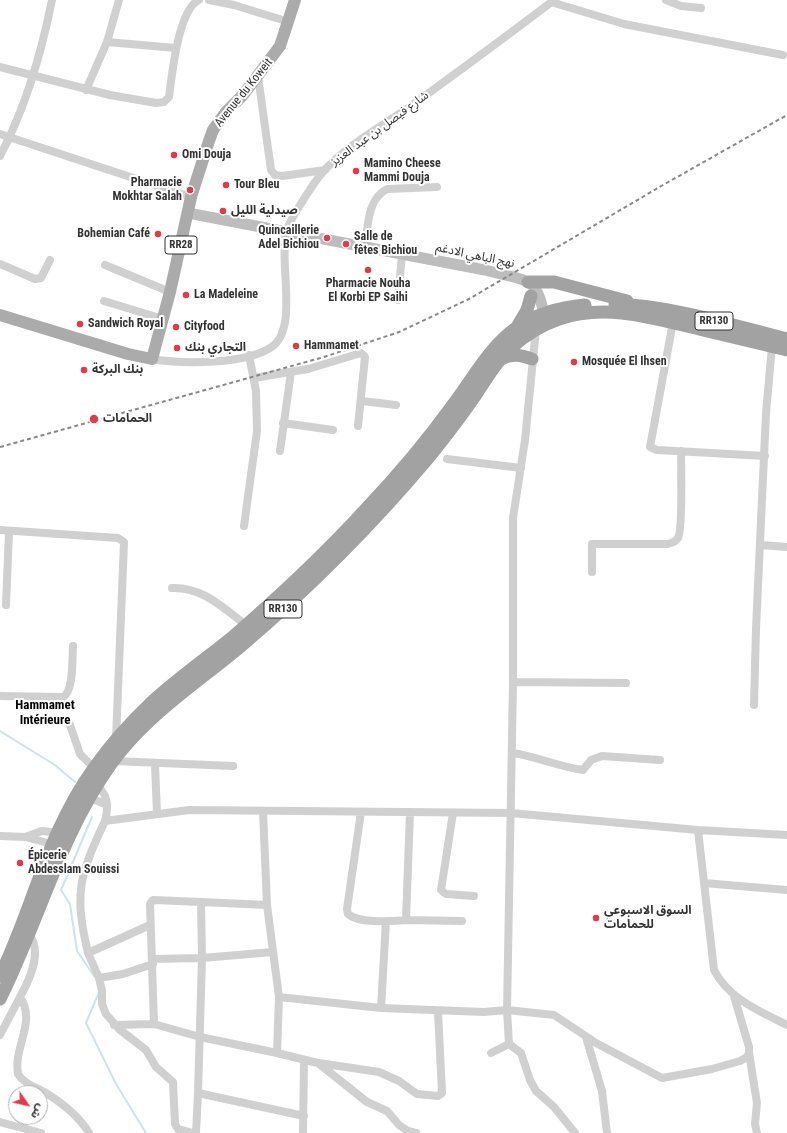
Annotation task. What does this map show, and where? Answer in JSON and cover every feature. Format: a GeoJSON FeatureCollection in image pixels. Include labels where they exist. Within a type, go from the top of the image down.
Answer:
{"type":"FeatureCollection","features":[{"type":"Feature","properties":{"kind":"highway"},"geometry":{"type":"LineString","coordinates":[[525,281],[554,282],[609,295],[640,305]]}},
{"type":"Feature","properties":{"kind":"highway"},"geometry":{"type":"LineString","coordinates":[[516,328],[527,310],[531,296]]}},
{"type":"Feature","properties":{"kind":"highway","name":"RR130"},"geometry":{"type":"LineString","coordinates":[[88,788],[136,734],[161,710],[241,646],[286,606],[372,521],[461,417],[510,348],[538,326],[576,305],[640,305],[787,339]]}},
{"type":"Feature","properties":{"kind":"highway","name":"RR130"},"geometry":{"type":"LineString","coordinates":[[0,976],[60,840],[88,788],[94,768],[116,739],[152,702],[246,625],[327,550],[366,509],[417,451],[495,348],[516,328],[538,326],[579,314],[606,311],[648,316],[787,350]]}},
{"type":"Feature","properties":{"kind":"highway"},"geometry":{"type":"LineString","coordinates":[[501,359],[506,356],[519,355],[532,359]]}},
{"type":"Feature","properties":{"kind":"highway","name":"RR130"},"geometry":{"type":"LineString","coordinates":[[0,999],[29,935],[60,840]]}},
{"type":"Feature","properties":{"kind":"main road","name":"Avenue du Koweit"},"geometry":{"type":"LineString","coordinates":[[152,359],[170,292],[191,197],[213,130],[226,112],[258,76],[280,46],[295,0]]}},
{"type":"Feature","properties":{"kind":"main road","name":"نهج الباهي الادغم"},"geometry":{"type":"LineString","coordinates":[[188,213],[485,270],[525,281],[531,296],[538,326]]}},
{"type":"Feature","properties":{"kind":"main road"},"geometry":{"type":"LineString","coordinates":[[525,281],[540,300],[538,326]]}},
{"type":"Feature","properties":{"kind":"main road"},"geometry":{"type":"LineString","coordinates":[[0,315],[120,352],[152,359]]}},
{"type":"Feature","properties":{"kind":"street"},"geometry":{"type":"LineString","coordinates":[[0,156],[9,138],[34,75],[46,32],[52,0]]}},
{"type":"Feature","properties":{"kind":"street"},"geometry":{"type":"LineString","coordinates":[[86,90],[107,42],[119,0]]}},
{"type":"Feature","properties":{"kind":"street"},"geometry":{"type":"LineString","coordinates":[[0,67],[86,90],[140,101],[164,102],[169,97],[176,48],[188,13],[192,6],[199,0]]}},
{"type":"Feature","properties":{"kind":"street"},"geometry":{"type":"LineString","coordinates":[[215,0],[289,22]]}},
{"type":"Feature","properties":{"kind":"street"},"geometry":{"type":"LineString","coordinates":[[666,0],[681,6],[701,8]]}},
{"type":"Feature","properties":{"kind":"street"},"geometry":{"type":"LineString","coordinates":[[553,1],[624,24],[783,55]]}},
{"type":"Feature","properties":{"kind":"street","name":"شارع فيصل بن عبد العزيز"},"geometry":{"type":"LineString","coordinates":[[152,359],[181,363],[204,362],[249,355],[263,351],[273,345],[281,337],[285,327],[286,232],[313,184],[341,155],[553,1]]}},
{"type":"Feature","properties":{"kind":"street"},"geometry":{"type":"LineString","coordinates":[[107,42],[176,48]]}},
{"type":"Feature","properties":{"kind":"street"},"geometry":{"type":"LineString","coordinates":[[258,76],[271,170],[275,175],[282,176],[325,170]]}},
{"type":"Feature","properties":{"kind":"street"},"geometry":{"type":"LineString","coordinates":[[0,134],[191,197]]}},
{"type":"Feature","properties":{"kind":"street"},"geometry":{"type":"LineString","coordinates":[[365,247],[370,212],[384,191],[387,189],[437,187]]}},
{"type":"Feature","properties":{"kind":"street"},"geometry":{"type":"LineString","coordinates":[[398,300],[402,254]]}},
{"type":"Feature","properties":{"kind":"street"},"geometry":{"type":"LineString","coordinates":[[0,264],[35,279],[41,278],[50,260]]}},
{"type":"Feature","properties":{"kind":"street"},"geometry":{"type":"LineString","coordinates":[[105,265],[170,292]]}},
{"type":"Feature","properties":{"kind":"street"},"geometry":{"type":"LineString","coordinates":[[104,301],[163,319]]}},
{"type":"Feature","properties":{"kind":"street"},"geometry":{"type":"LineString","coordinates":[[673,322],[650,444],[654,450],[764,456]]}},
{"type":"Feature","properties":{"kind":"street"},"geometry":{"type":"LineString","coordinates":[[538,326],[532,359],[521,468],[514,502],[513,518],[513,682],[507,1010],[509,1044],[521,1053],[530,1080],[536,1091],[554,1107],[575,1133]]}},
{"type":"Feature","properties":{"kind":"street"},"geometry":{"type":"LineString","coordinates":[[754,705],[764,456],[772,346]]}},
{"type":"Feature","properties":{"kind":"street"},"geometry":{"type":"LineString","coordinates":[[254,378],[325,365],[361,353],[365,357],[362,401],[358,426]]}},
{"type":"Feature","properties":{"kind":"street"},"geometry":{"type":"LineString","coordinates":[[244,526],[257,431],[257,400],[249,355]]}},
{"type":"Feature","properties":{"kind":"street"},"geometry":{"type":"LineString","coordinates":[[280,451],[291,372]]}},
{"type":"Feature","properties":{"kind":"street"},"geometry":{"type":"LineString","coordinates":[[362,401],[396,405]]}},
{"type":"Feature","properties":{"kind":"street"},"geometry":{"type":"LineString","coordinates":[[283,423],[333,430]]}},
{"type":"Feature","properties":{"kind":"street"},"geometry":{"type":"LineString","coordinates":[[592,572],[592,544],[667,544],[672,543],[678,538],[680,523],[681,451]]}},
{"type":"Feature","properties":{"kind":"street"},"geometry":{"type":"LineString","coordinates":[[447,459],[521,468]]}},
{"type":"Feature","properties":{"kind":"street"},"geometry":{"type":"LineString","coordinates":[[0,530],[9,532],[118,538],[124,542],[116,739]]}},
{"type":"Feature","properties":{"kind":"street"},"geometry":{"type":"LineString","coordinates":[[6,605],[9,532]]}},
{"type":"Feature","properties":{"kind":"street"},"geometry":{"type":"LineString","coordinates":[[761,544],[787,547]]}},
{"type":"Feature","properties":{"kind":"street"},"geometry":{"type":"LineString","coordinates":[[172,588],[187,588],[208,596],[246,625]]}},
{"type":"Feature","properties":{"kind":"street"},"geometry":{"type":"LineString","coordinates":[[0,696],[63,697],[66,695],[70,688],[73,646]]}},
{"type":"Feature","properties":{"kind":"street"},"geometry":{"type":"LineString","coordinates":[[513,682],[626,683]]}},
{"type":"Feature","properties":{"kind":"street"},"geometry":{"type":"LineString","coordinates":[[70,725],[80,754],[94,768]]}},
{"type":"Feature","properties":{"kind":"street"},"geometry":{"type":"LineString","coordinates":[[512,753],[527,755],[553,764],[583,770],[591,760],[602,756],[660,760]]}},
{"type":"Feature","properties":{"kind":"street"},"geometry":{"type":"LineString","coordinates":[[113,761],[155,764],[233,766]]}},
{"type":"Feature","properties":{"kind":"street"},"geometry":{"type":"LineString","coordinates":[[155,764],[157,814]]}},
{"type":"Feature","properties":{"kind":"street"},"geometry":{"type":"LineString","coordinates":[[88,788],[107,805]]}},
{"type":"Feature","properties":{"kind":"street"},"geometry":{"type":"LineString","coordinates":[[88,788],[105,794],[108,810],[105,822],[88,860],[80,888],[80,914],[88,953],[99,978],[102,991],[102,1004],[106,1014],[114,1025],[146,1050],[156,1067],[173,1082],[175,1124],[178,1129],[194,1133],[198,1093],[200,1037],[202,958],[201,902]]}},
{"type":"Feature","properties":{"kind":"street"},"geometry":{"type":"LineString","coordinates":[[105,822],[189,810],[511,813],[698,830],[787,835]]}},
{"type":"Feature","properties":{"kind":"street"},"geometry":{"type":"LineString","coordinates":[[263,811],[267,905],[279,997],[277,1053]]}},
{"type":"Feature","properties":{"kind":"street"},"geometry":{"type":"LineString","coordinates":[[361,812],[347,909],[348,914],[352,918],[386,921],[406,920],[462,922]]}},
{"type":"Feature","properties":{"kind":"street"},"geometry":{"type":"LineString","coordinates":[[406,920],[410,812]]}},
{"type":"Feature","properties":{"kind":"street"},"geometry":{"type":"LineString","coordinates":[[453,813],[441,890],[446,894],[474,896]]}},
{"type":"Feature","properties":{"kind":"street"},"geometry":{"type":"LineString","coordinates":[[698,830],[714,970],[721,983],[734,996],[752,1008],[787,1025]]}},
{"type":"Feature","properties":{"kind":"street"},"geometry":{"type":"LineString","coordinates":[[25,837],[42,831],[60,840]]}},
{"type":"Feature","properties":{"kind":"street"},"geometry":{"type":"LineString","coordinates":[[0,836],[60,840]]}},
{"type":"Feature","properties":{"kind":"street"},"geometry":{"type":"LineString","coordinates":[[704,883],[787,890]]}},
{"type":"Feature","properties":{"kind":"street"},"geometry":{"type":"LineString","coordinates":[[154,1024],[153,962],[149,908],[153,900],[267,905]]}},
{"type":"Feature","properties":{"kind":"street"},"geometry":{"type":"LineString","coordinates":[[381,1008],[386,921]]}},
{"type":"Feature","properties":{"kind":"street"},"geometry":{"type":"LineString","coordinates":[[88,953],[150,925]]}},
{"type":"Feature","properties":{"kind":"street"},"geometry":{"type":"LineString","coordinates":[[0,1035],[28,979],[36,948],[34,941],[29,935]]}},
{"type":"Feature","properties":{"kind":"street"},"geometry":{"type":"LineString","coordinates":[[99,978],[124,974],[153,962],[273,952]]}},
{"type":"Feature","properties":{"kind":"street"},"geometry":{"type":"LineString","coordinates":[[734,996],[749,1053],[757,1103],[755,1124],[758,1133]]}},
{"type":"Feature","properties":{"kind":"street"},"geometry":{"type":"LineString","coordinates":[[20,997],[26,1009],[27,1015],[18,1056],[18,1074],[27,1083],[58,1100],[77,1118],[89,1133]]}},
{"type":"Feature","properties":{"kind":"street"},"geometry":{"type":"LineString","coordinates":[[279,997],[381,1008],[484,1012],[507,1010],[554,1015],[602,1047],[662,1078],[712,1069],[740,1061],[747,1057],[749,1053]]}},
{"type":"Feature","properties":{"kind":"street"},"geometry":{"type":"LineString","coordinates":[[114,1025],[154,1024],[200,1037],[318,1063],[380,1072],[399,1081],[417,1094],[438,1096],[442,1093],[438,1011]]}},
{"type":"Feature","properties":{"kind":"street"},"geometry":{"type":"LineString","coordinates":[[586,1037],[602,1091],[607,1133]]}},
{"type":"Feature","properties":{"kind":"street"},"geometry":{"type":"LineString","coordinates":[[491,1052],[509,1044]]}},
{"type":"Feature","properties":{"kind":"street"},"geometry":{"type":"LineString","coordinates":[[303,1133],[304,1060]]}},
{"type":"Feature","properties":{"kind":"street"},"geometry":{"type":"LineString","coordinates":[[318,1063],[367,1102],[387,1111],[399,1125],[408,1131],[416,1133]]}},
{"type":"Feature","properties":{"kind":"street"},"geometry":{"type":"LineString","coordinates":[[198,1093],[304,1116]]}},
{"type":"Feature","properties":{"kind":"street"},"geometry":{"type":"LineString","coordinates":[[0,1122],[40,1133]]}},
{"type":"Feature","properties":{"kind":"waterway"},"geometry":{"type":"LineString","coordinates":[[0,731],[55,765],[75,782]]}},
{"type":"Feature","properties":{"kind":"waterway"},"geometry":{"type":"LineString","coordinates":[[92,817],[61,890],[70,904],[77,951],[94,976]]}},
{"type":"Feature","properties":{"kind":"waterway"},"geometry":{"type":"LineString","coordinates":[[99,992],[86,1023],[116,1084],[146,1133]]}},
{"type":"Feature","properties":{"kind":"railway"},"geometry":{"type":"LineString","coordinates":[[0,447],[324,357],[399,332],[469,299],[663,185],[787,115]]}},
{"type":"Feature","properties":{"kind":"place","name":"Omi Douja"},"geometry":{"type":"Point","coordinates":[174,155]}},
{"type":"Feature","properties":{"kind":"place","name":"Mamino Cheese Mammi Douja"},"geometry":{"type":"Point","coordinates":[356,171]}},
{"type":"Feature","properties":{"kind":"place","name":"Tour Bleu"},"geometry":{"type":"Point","coordinates":[226,185]}},
{"type":"Feature","properties":{"kind":"place","name":"Pharmacie Mokhtar Salah"},"geometry":{"type":"Point","coordinates":[190,190]}},
{"type":"Feature","properties":{"kind":"place","name":"صيدلية الليل"},"geometry":{"type":"Point","coordinates":[223,211]}},
{"type":"Feature","properties":{"kind":"place","name":"Bohemian Café"},"geometry":{"type":"Point","coordinates":[158,234]}},
{"type":"Feature","properties":{"kind":"place","name":"Quincaillerie Adel Bichiou"},"geometry":{"type":"Point","coordinates":[327,238]}},
{"type":"Feature","properties":{"kind":"place","name":"Salle de fêtes Bichiou"},"geometry":{"type":"Point","coordinates":[346,244]}},
{"type":"Feature","properties":{"kind":"place","name":"Pharmacie Nouha El Korbi EP Saihi"},"geometry":{"type":"Point","coordinates":[368,270]}},
{"type":"Feature","properties":{"kind":"place","name":"La Madeleine"},"geometry":{"type":"Point","coordinates":[186,295]}},
{"type":"Feature","properties":{"kind":"place","name":"Sandwich Royal"},"geometry":{"type":"Point","coordinates":[80,324]}},
{"type":"Feature","properties":{"kind":"place","name":"Cityfood"},"geometry":{"type":"Point","coordinates":[176,327]}},
{"type":"Feature","properties":{"kind":"place","name":"Hammamet"},"geometry":{"type":"Point","coordinates":[296,346]}},
{"type":"Feature","properties":{"kind":"place","name":"التجاري بنك"},"geometry":{"type":"Point","coordinates":[177,348]}},
{"type":"Feature","properties":{"kind":"place","name":"Mosquée El Ihsen"},"geometry":{"type":"Point","coordinates":[574,362]}},
{"type":"Feature","properties":{"kind":"place","name":"بنك البركة"},"geometry":{"type":"Point","coordinates":[84,370]}},
{"type":"Feature","properties":{"kind":"place","name":"الحمامات"},"geometry":{"type":"Point","coordinates":[94,419]}},
{"type":"Feature","properties":{"kind":"place","name":"Épicerie Abdesslam Souissi"},"geometry":{"type":"Point","coordinates":[20,863]}},
{"type":"Feature","properties":{"kind":"place","name":"السوق الاسبوعي للحمامات"},"geometry":{"type":"Point","coordinates":[596,918]}},
{"type":"Feature","properties":{"kind":"district","name":"Hammamet Intérieure"},"geometry":{"type":"Point","coordinates":[45,714]}}]}
